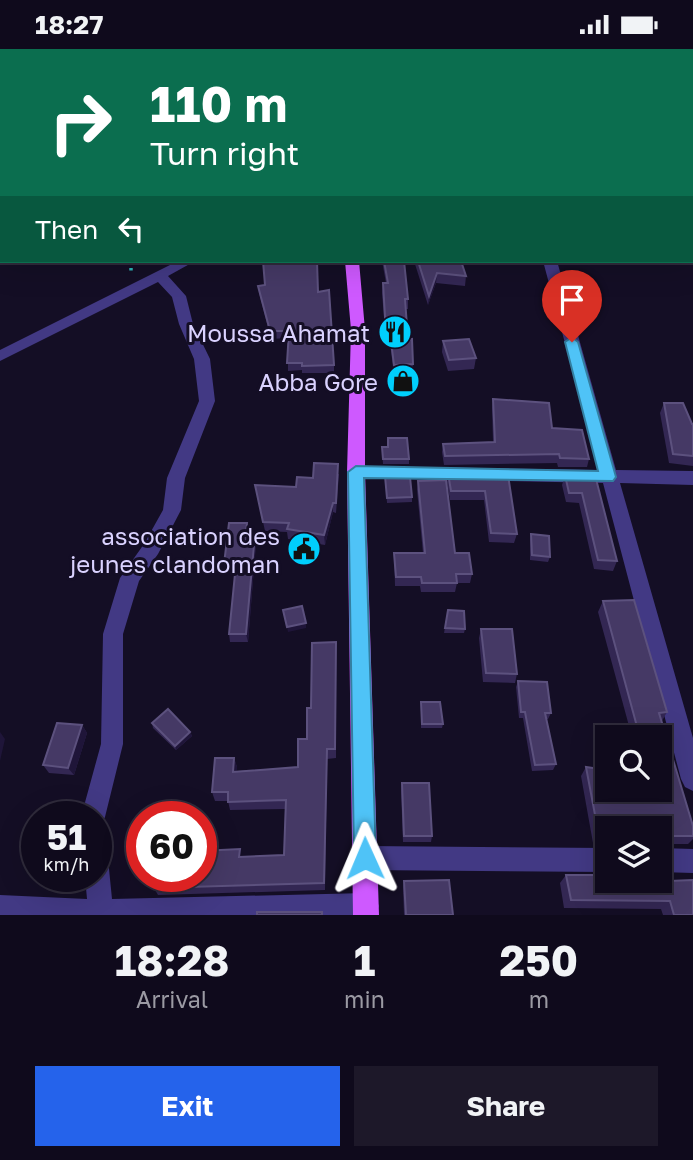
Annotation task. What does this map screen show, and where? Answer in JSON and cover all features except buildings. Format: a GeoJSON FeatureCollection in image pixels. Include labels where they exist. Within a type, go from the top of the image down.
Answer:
{"type":"FeatureCollection","features":[{"type":"Feature","properties":{"kind":"main road"},"geometry":{"type":"LineString","coordinates":[[352,263],[358,330],[356,472],[366,910]]}},
{"type":"Feature","properties":{"kind":"street"},"geometry":{"type":"LineString","coordinates":[[0,356],[184,263]]}},
{"type":"Feature","properties":{"kind":"street"},"geometry":{"type":"LineString","coordinates":[[551,263],[693,779]]}},
{"type":"Feature","properties":{"kind":"street"},"geometry":{"type":"LineString","coordinates":[[97,801],[112,744],[113,634],[130,578],[151,548],[172,510],[176,478],[207,401],[202,359],[186,324],[179,296],[160,276]]}},
{"type":"Feature","properties":{"kind":"street"},"geometry":{"type":"LineString","coordinates":[[356,472],[693,478]]}},
{"type":"Feature","properties":{"kind":"street"},"geometry":{"type":"LineString","coordinates":[[365,858],[595,860]]}},
{"type":"Feature","properties":{"kind":"street"},"geometry":{"type":"LineString","coordinates":[[672,860],[693,861]]}},
{"type":"Feature","properties":{"kind":"street"},"geometry":{"type":"LineString","coordinates":[[100,892],[102,914]]}},
{"type":"Feature","properties":{"kind":"street"},"geometry":{"type":"LineString","coordinates":[[0,908],[102,914],[366,910]]}},
{"type":"Feature","properties":{"kind":"place","name":"Moussa Ahamat"},"geometry":{"type":"Point","coordinates":[395,332]}},
{"type":"Feature","properties":{"kind":"place","name":"Abba Gore"},"geometry":{"type":"Point","coordinates":[403,381]}},
{"type":"Feature","properties":{"kind":"place","name":"association des jeunes clandoman"},"geometry":{"type":"Point","coordinates":[304,549]}},
{"type":"Feature","properties":{"kind":"route"},"geometry":{"type":"LineString","coordinates":[[365,858],[356,472],[608,477],[572,342]]}}]}
